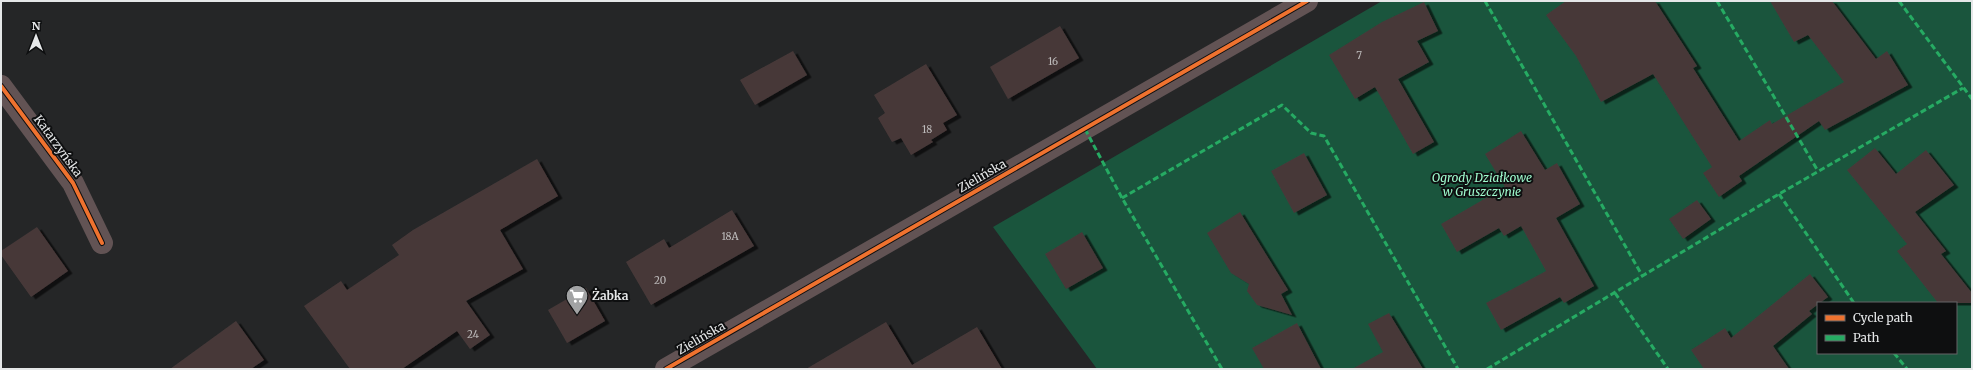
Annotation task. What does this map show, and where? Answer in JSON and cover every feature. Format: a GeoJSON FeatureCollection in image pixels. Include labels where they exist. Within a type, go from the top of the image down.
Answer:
{"type":"FeatureCollection","features":[{"type":"Feature","properties":{"kind":"street","name":"Zielińska"},"geometry":{"type":"LineString","coordinates":[[666,369],[1307,1]]}},
{"type":"Feature","properties":{"kind":"street","name":"Katarzyńska"},"geometry":{"type":"LineString","coordinates":[[1,86],[73,183],[102,243]]}},
{"type":"Feature","properties":{"kind":"green space","name":"Ogrody Działkowe w Gruszczynie"},"geometry":{"type":"Polygon","coordinates":[[[1382,1],[1972,1],[1972,369],[1097,369],[993,227],[1382,1]]]}},
{"type":"Feature","properties":{"kind":"building"},"geometry":{"type":"Polygon","coordinates":[[[1566,1],[1655,1],[1697,66],[1693,68],[1739,141],[1770,120],[1772,124],[1844,82],[1808,35],[1794,42],[1770,1],[1832,1],[1876,59],[1887,51],[1908,85],[1825,130],[1819,121],[1739,176],[1742,181],[1719,197],[1703,173],[1712,167],[1653,74],[1601,102],[1576,56],[1546,15],[1566,1]]]}},
{"type":"Feature","properties":{"kind":"building"},"geometry":{"type":"Polygon","coordinates":[[[1424,2],[1438,31],[1417,41],[1429,62],[1398,79],[1434,142],[1413,154],[1375,87],[1355,99],[1329,55],[1382,22],[1424,2]]]}},
{"type":"Feature","properties":{"kind":"building"},"geometry":{"type":"Polygon","coordinates":[[[1060,26],[1079,58],[1008,99],[990,67],[1060,26]]]}},
{"type":"Feature","properties":{"kind":"building"},"geometry":{"type":"Polygon","coordinates":[[[793,51],[807,75],[755,105],[740,80],[793,51]]]}},
{"type":"Feature","properties":{"kind":"building"},"geometry":{"type":"Polygon","coordinates":[[[926,64],[957,115],[943,123],[947,130],[931,140],[933,142],[911,155],[901,138],[892,142],[878,118],[885,113],[874,95],[926,64]]]}},
{"type":"Feature","properties":{"kind":"building"},"geometry":{"type":"Polygon","coordinates":[[[1521,131],[1545,170],[1557,163],[1580,204],[1556,218],[1594,286],[1564,303],[1560,297],[1501,330],[1486,303],[1546,271],[1521,226],[1504,236],[1499,228],[1457,252],[1441,224],[1505,187],[1485,154],[1521,131]]]}},
{"type":"Feature","properties":{"kind":"building"},"geometry":{"type":"Polygon","coordinates":[[[1875,148],[1896,174],[1926,150],[1954,185],[1915,212],[1946,251],[1941,254],[1972,293],[1972,303],[1937,302],[1897,251],[1907,244],[1847,170],[1875,148]]]}},
{"type":"Feature","properties":{"kind":"building"},"geometry":{"type":"Polygon","coordinates":[[[1304,153],[1327,195],[1294,213],[1271,171],[1304,153]]]}},
{"type":"Feature","properties":{"kind":"building"},"geometry":{"type":"Polygon","coordinates":[[[537,159],[558,196],[500,230],[523,269],[466,301],[490,335],[470,349],[457,331],[402,369],[350,369],[304,306],[341,281],[347,290],[399,255],[392,245],[413,230],[537,159]]]}},
{"type":"Feature","properties":{"kind":"building"},"geometry":{"type":"Polygon","coordinates":[[[1697,200],[1711,219],[1683,239],[1669,219],[1697,200]]]}},
{"type":"Feature","properties":{"kind":"building"},"geometry":{"type":"Polygon","coordinates":[[[732,210],[754,246],[651,305],[626,262],[664,239],[669,248],[732,210]]]}},
{"type":"Feature","properties":{"kind":"building"},"geometry":{"type":"Polygon","coordinates":[[[1240,212],[1288,290],[1281,294],[1292,315],[1257,305],[1247,291],[1249,284],[1231,273],[1207,233],[1240,212]]]}},
{"type":"Feature","properties":{"kind":"building"},"geometry":{"type":"Polygon","coordinates":[[[37,227],[68,271],[31,297],[1,255],[1,251],[37,227]]]}},
{"type":"Feature","properties":{"kind":"building"},"geometry":{"type":"Polygon","coordinates":[[[1082,232],[1103,268],[1066,289],[1045,254],[1082,232]]]}},
{"type":"Feature","properties":{"kind":"building"},"geometry":{"type":"Polygon","coordinates":[[[1810,274],[1828,297],[1821,302],[1817,302],[1817,305],[1809,311],[1812,314],[1773,346],[1789,369],[1704,369],[1691,350],[1725,328],[1731,338],[1810,274]]]}},
{"type":"Feature","properties":{"kind":"building","name":"Żabka"},"geometry":{"type":"Polygon","coordinates":[[[586,288],[605,321],[567,343],[548,310],[586,288]]]}},
{"type":"Feature","properties":{"kind":"building"},"geometry":{"type":"Polygon","coordinates":[[[1389,313],[1423,369],[1352,369],[1383,352],[1368,324],[1389,313]]]}},
{"type":"Feature","properties":{"kind":"building"},"geometry":{"type":"Polygon","coordinates":[[[236,321],[264,360],[251,369],[170,369],[236,321]]]}},
{"type":"Feature","properties":{"kind":"building"},"geometry":{"type":"Polygon","coordinates":[[[886,322],[912,365],[977,327],[1002,369],[806,369],[886,322]]]}},
{"type":"Feature","properties":{"kind":"building"},"geometry":{"type":"Polygon","coordinates":[[[1297,323],[1321,369],[1264,369],[1252,348],[1297,323]]]}},
{"type":"Feature","properties":{"kind":"marked path"},"geometry":{"type":"LineString","coordinates":[[1485,1],[1643,277]]}},
{"type":"Feature","properties":{"kind":"marked path"},"geometry":{"type":"LineString","coordinates":[[1717,1],[1818,171]]}},
{"type":"Feature","properties":{"kind":"marked path"},"geometry":{"type":"LineString","coordinates":[[1899,1],[1972,99]]}},
{"type":"Feature","properties":{"kind":"marked path"},"geometry":{"type":"LineString","coordinates":[[1487,369],[1779,194],[1963,88]]}},
{"type":"Feature","properties":{"kind":"marked path"},"geometry":{"type":"LineString","coordinates":[[1122,198],[1282,105],[1311,133],[1324,136],[1458,369]]}},
{"type":"Feature","properties":{"kind":"marked path"},"geometry":{"type":"LineString","coordinates":[[1085,129],[1122,198],[1222,369]]}},
{"type":"Feature","properties":{"kind":"marked path"},"geometry":{"type":"LineString","coordinates":[[1779,194],[1853,302]]}},
{"type":"Feature","properties":{"kind":"marked path"},"geometry":{"type":"LineString","coordinates":[[1615,293],[1668,369]]}},
{"type":"Feature","properties":{"kind":"marked path"},"geometry":{"type":"LineString","coordinates":[[1895,354],[1907,369]]}},
{"type":"Feature","properties":{"kind":"cycle path"},"geometry":{"type":"LineString","coordinates":[[666,369],[1307,1]]}},
{"type":"Feature","properties":{"kind":"cycle path"},"geometry":{"type":"LineString","coordinates":[[1,86],[73,183],[102,243]]}},
{"type":"Feature","properties":{"kind":"place","name":"Żabka"},"geometry":{"type":"Point","coordinates":[577,316]}}]}
